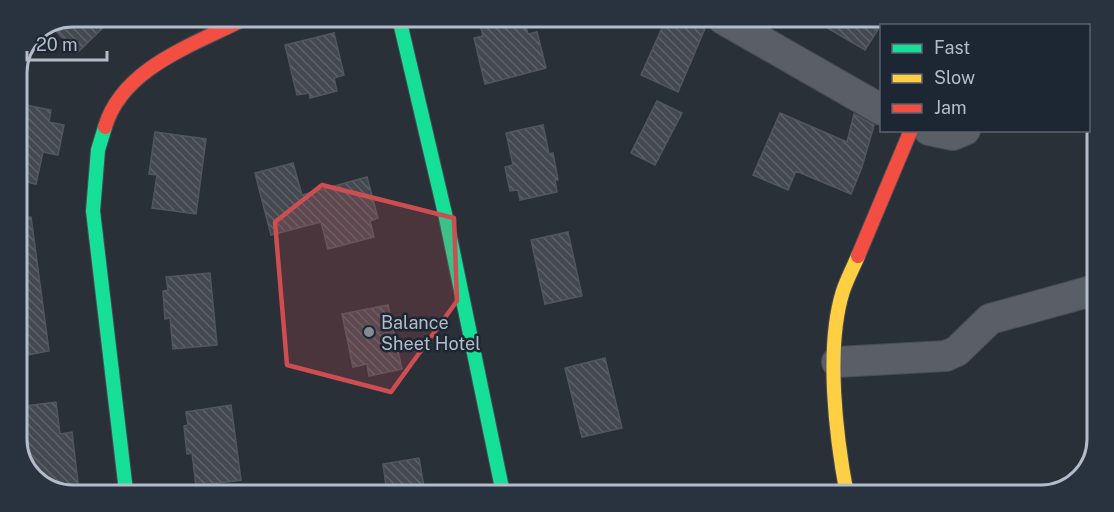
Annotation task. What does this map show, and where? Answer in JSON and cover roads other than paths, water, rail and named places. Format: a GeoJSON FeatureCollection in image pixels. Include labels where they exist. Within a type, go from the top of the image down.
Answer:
{"type":"FeatureCollection","features":[{"type":"Feature","properties":{"kind":"street"},"geometry":{"type":"LineString","coordinates":[[125,485],[94,224],[94,176],[102,133],[121,93],[139,76],[230,27]]}},
{"type":"Feature","properties":{"kind":"street"},"geometry":{"type":"LineString","coordinates":[[401,27],[446,218],[501,485]]}},
{"type":"Feature","properties":{"kind":"street"},"geometry":{"type":"LineString","coordinates":[[746,27],[880,109]]}},
{"type":"Feature","properties":{"kind":"street"},"geometry":{"type":"LineString","coordinates":[[846,485],[836,417],[837,321],[843,292],[910,132]]}},
{"type":"Feature","properties":{"kind":"street"},"geometry":{"type":"LineString","coordinates":[[939,132],[953,135],[960,132]]}},
{"type":"Feature","properties":{"kind":"street"},"geometry":{"type":"LineString","coordinates":[[837,362],[946,356],[957,351],[990,319],[1087,292]]}},
{"type":"Feature","properties":{"kind":"place","name":"Balance Sheet Hotel"},"geometry":{"type":"Point","coordinates":[369,332]}}]}
